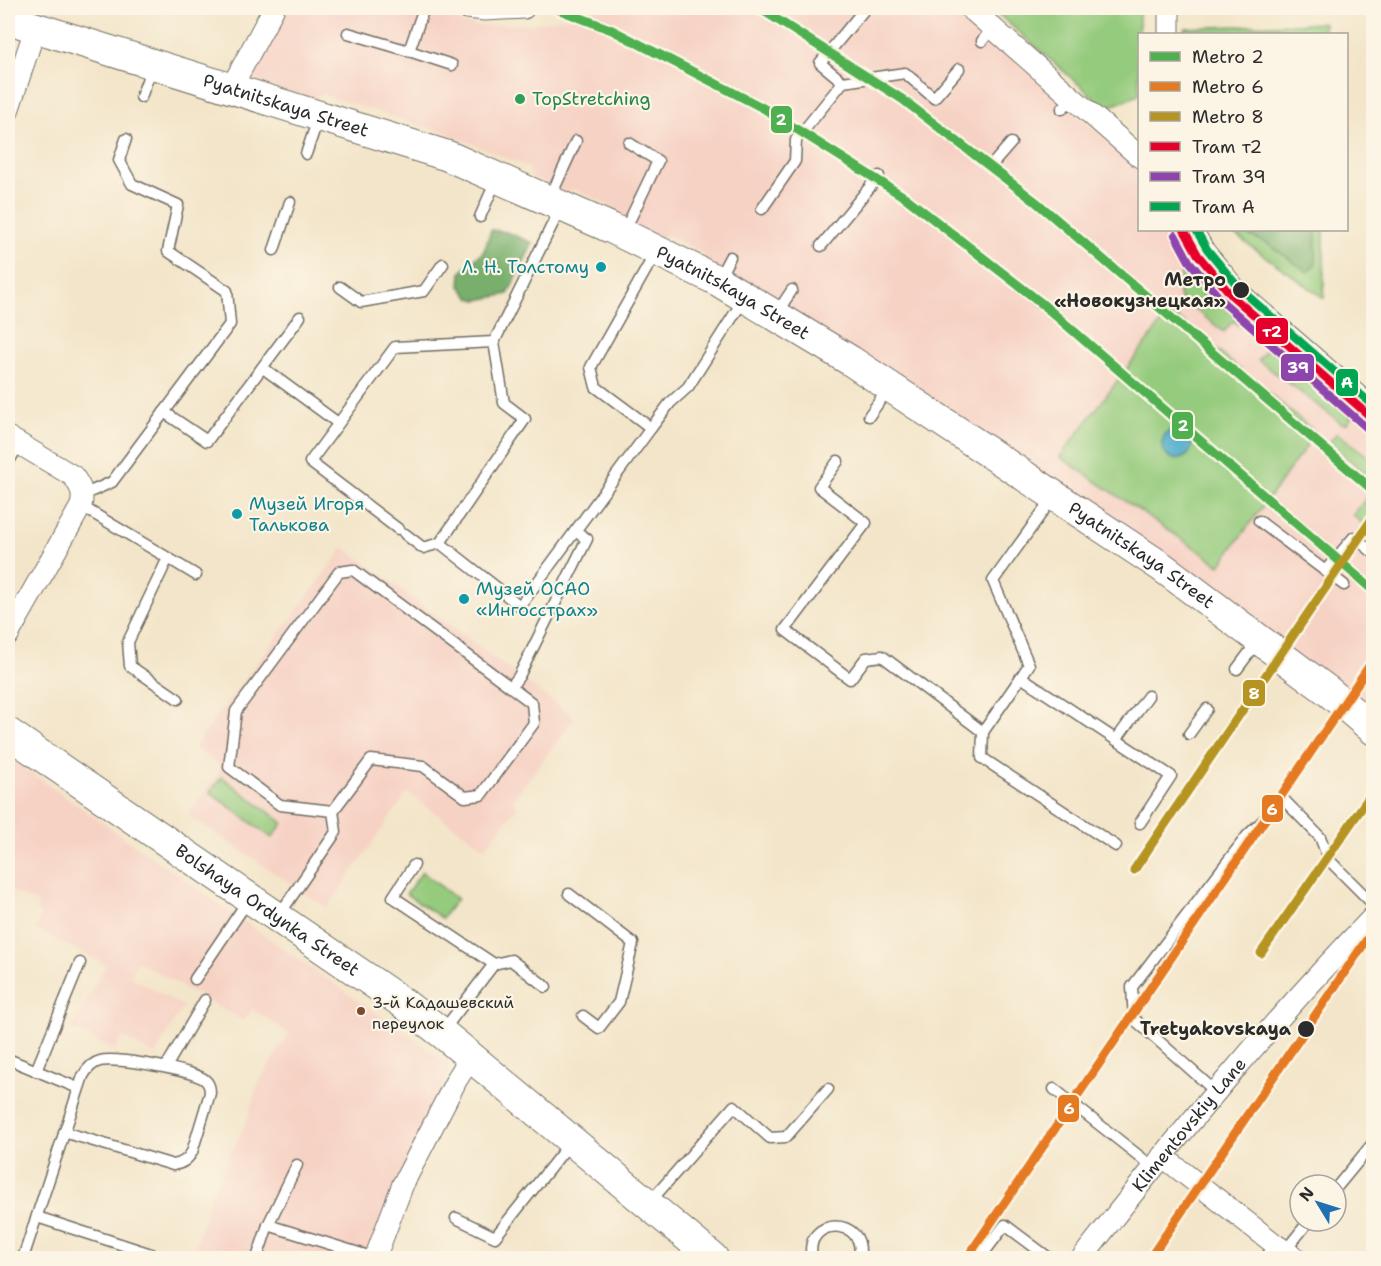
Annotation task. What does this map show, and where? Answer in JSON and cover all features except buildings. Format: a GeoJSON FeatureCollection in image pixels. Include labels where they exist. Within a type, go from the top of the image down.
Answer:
{"type":"FeatureCollection","features":[{"type":"Feature","properties":{"kind":"street"},"geometry":{"type":"LineString","coordinates":[[231,88],[274,8]]}},
{"type":"Feature","properties":{"kind":"street"},"geometry":{"type":"LineString","coordinates":[[467,8],[485,10],[524,8]]}},
{"type":"Feature","properties":{"kind":"street"},"geometry":{"type":"LineString","coordinates":[[970,8],[988,34],[1068,103],[1138,156]]}},
{"type":"Feature","properties":{"kind":"street"},"geometry":{"type":"LineString","coordinates":[[1169,8],[1169,33]]}},
{"type":"Feature","properties":{"kind":"street"},"geometry":{"type":"LineString","coordinates":[[8,111],[22,23]]}},
{"type":"Feature","properties":{"kind":"street","name":"Pyatnitskaya Street"},"geometry":{"type":"LineString","coordinates":[[22,23],[448,156],[657,250],[724,269],[745,296],[784,303],[890,386],[1162,567],[1328,691],[1374,730]]}},
{"type":"Feature","properties":{"kind":"street"},"geometry":{"type":"LineString","coordinates":[[1193,231],[1204,251],[1237,291],[1374,410]]}},
{"type":"Feature","properties":{"kind":"street"},"geometry":{"type":"LineString","coordinates":[[8,635],[82,501],[80,486],[73,476],[13,440]]}},
{"type":"Feature","properties":{"kind":"street","name":"Bolshaya Ordynka Street"},"geometry":{"type":"LineString","coordinates":[[8,733],[403,1003],[572,1140],[648,1204],[700,1252]]}},
{"type":"Feature","properties":{"kind":"street","name":"Klimentovskiy Lane"},"geometry":{"type":"LineString","coordinates":[[1083,1258],[1157,1161],[1215,1092],[1316,976],[1374,916]]}},
{"type":"Feature","properties":{"kind":"street"},"geometry":{"type":"LineString","coordinates":[[375,1258],[403,1184],[457,1079],[471,1057]]}},
{"type":"Feature","properties":{"kind":"street"},"geometry":{"type":"LineString","coordinates":[[1157,1161],[1280,1253]]}},
{"type":"Feature","properties":{"kind":"lane"},"geometry":{"type":"LineString","coordinates":[[409,51],[424,8]]}},
{"type":"Feature","properties":{"kind":"lane"},"geometry":{"type":"LineString","coordinates":[[843,82],[820,63],[863,10]]}},
{"type":"Feature","properties":{"kind":"lane"},"geometry":{"type":"LineString","coordinates":[[348,33],[452,65]]}},
{"type":"Feature","properties":{"kind":"lane"},"geometry":{"type":"LineString","coordinates":[[141,97],[153,63]]}},
{"type":"Feature","properties":{"kind":"lane"},"geometry":{"type":"LineString","coordinates":[[762,209],[795,161],[796,140],[843,82],[905,73],[934,98],[958,69]]}},
{"type":"Feature","properties":{"kind":"lane"},"geometry":{"type":"LineString","coordinates":[[306,154],[319,116]]}},
{"type":"Feature","properties":{"kind":"lane"},"geometry":{"type":"LineString","coordinates":[[126,139],[119,160],[132,184],[178,205],[168,251],[227,291],[230,324],[112,482],[82,501],[196,575]]}},
{"type":"Feature","properties":{"kind":"lane"},"geometry":{"type":"LineString","coordinates":[[494,342],[395,347],[310,462],[423,548],[440,543],[525,419],[504,403],[494,342],[555,203],[576,141]]}},
{"type":"Feature","properties":{"kind":"lane"},"geometry":{"type":"LineString","coordinates":[[623,234],[658,161],[629,143]]}},
{"type":"Feature","properties":{"kind":"lane"},"geometry":{"type":"LineString","coordinates":[[991,166],[1011,143]]}},
{"type":"Feature","properties":{"kind":"lane"},"geometry":{"type":"LineString","coordinates":[[821,246],[879,176]]}},
{"type":"Feature","properties":{"kind":"lane"},"geometry":{"type":"LineString","coordinates":[[480,216],[497,177]]}},
{"type":"Feature","properties":{"kind":"lane"},"geometry":{"type":"LineString","coordinates":[[274,250],[290,202]]}},
{"type":"Feature","properties":{"kind":"lane"},"geometry":{"type":"LineString","coordinates":[[651,428],[596,387],[591,367],[657,250]]}},
{"type":"Feature","properties":{"kind":"lane"},"geometry":{"type":"LineString","coordinates":[[340,287],[361,302],[424,291],[444,264]]}},
{"type":"Feature","properties":{"kind":"lane"},"geometry":{"type":"LineString","coordinates":[[440,543],[520,606],[670,403],[688,387],[745,296]]}},
{"type":"Feature","properties":{"kind":"lane"},"geometry":{"type":"LineString","coordinates":[[164,412],[207,441],[300,317]]}},
{"type":"Feature","properties":{"kind":"lane"},"geometry":{"type":"LineString","coordinates":[[263,368],[338,423]]}},
{"type":"Feature","properties":{"kind":"lane"},"geometry":{"type":"LineString","coordinates":[[869,416],[890,386]]}},
{"type":"Feature","properties":{"kind":"lane"},"geometry":{"type":"LineString","coordinates":[[8,463],[13,440]]}},
{"type":"Feature","properties":{"kind":"lane"},"geometry":{"type":"LineString","coordinates":[[838,461],[819,487],[866,523],[785,630],[850,679],[866,658],[882,656],[983,732]]}},
{"type":"Feature","properties":{"kind":"lane"},"geometry":{"type":"LineString","coordinates":[[1054,496],[993,581],[1029,665],[983,732],[982,758],[1116,846]]}},
{"type":"Feature","properties":{"kind":"lane"},"geometry":{"type":"LineString","coordinates":[[1259,521],[1344,585]]}},
{"type":"Feature","properties":{"kind":"lane"},"geometry":{"type":"LineString","coordinates":[[511,687],[519,676],[587,539],[575,531]]}},
{"type":"Feature","properties":{"kind":"lane"},"geometry":{"type":"LineString","coordinates":[[1325,571],[1354,537],[1374,553]]}},
{"type":"Feature","properties":{"kind":"lane"},"geometry":{"type":"LineString","coordinates":[[168,558],[128,642],[130,666],[178,699]]}},
{"type":"Feature","properties":{"kind":"lane"},"geometry":{"type":"LineString","coordinates":[[277,918],[336,832],[333,811],[371,760],[423,766],[465,797],[481,795],[534,723],[532,703],[353,570],[339,572],[236,711],[229,767],[280,805],[333,811]]}},
{"type":"Feature","properties":{"kind":"lane"},"geometry":{"type":"LineString","coordinates":[[1237,669],[1259,639]]}},
{"type":"Feature","properties":{"kind":"lane"},"geometry":{"type":"LineString","coordinates":[[1021,677],[1170,776],[1140,823]]}},
{"type":"Feature","properties":{"kind":"lane"},"geometry":{"type":"LineString","coordinates":[[1116,740],[1148,696]]}},
{"type":"Feature","properties":{"kind":"lane"},"geometry":{"type":"LineString","coordinates":[[1189,734],[1207,709]]}},
{"type":"Feature","properties":{"kind":"lane"},"geometry":{"type":"LineString","coordinates":[[1215,1092],[1134,1020],[1132,987],[1246,836],[1284,800],[1320,837],[1329,860],[1374,905]]}},
{"type":"Feature","properties":{"kind":"lane"},"geometry":{"type":"LineString","coordinates":[[414,865],[393,897],[494,964]]}},
{"type":"Feature","properties":{"kind":"lane"},"geometry":{"type":"LineString","coordinates":[[569,894],[633,943],[620,1002],[599,1028],[583,1016]]}},
{"type":"Feature","properties":{"kind":"lane"},"geometry":{"type":"LineString","coordinates":[[195,979],[249,899]]}},
{"type":"Feature","properties":{"kind":"lane"},"geometry":{"type":"LineString","coordinates":[[442,1033],[494,964],[511,960],[546,987]]}},
{"type":"Feature","properties":{"kind":"lane"},"geometry":{"type":"LineString","coordinates":[[36,1071],[80,963]]}},
{"type":"Feature","properties":{"kind":"lane"},"geometry":{"type":"LineString","coordinates":[[166,1067],[205,1000]]}},
{"type":"Feature","properties":{"kind":"lane"},"geometry":{"type":"LineString","coordinates":[[8,1059],[78,1088]]}},
{"type":"Feature","properties":{"kind":"lane"},"geometry":{"type":"LineString","coordinates":[[23,1258],[78,1088],[86,1070],[98,1061],[106,1060],[166,1067],[204,1079],[210,1087],[192,1152],[183,1162],[173,1164],[64,1132]]}},
{"type":"Feature","properties":{"kind":"lane"},"geometry":{"type":"LineString","coordinates":[[648,1204],[734,1106],[770,1137],[786,1137],[828,1089]]}},
{"type":"Feature","properties":{"kind":"lane"},"geometry":{"type":"LineString","coordinates":[[1054,1089],[1157,1161]]}},
{"type":"Feature","properties":{"kind":"lane"},"geometry":{"type":"LineString","coordinates":[[456,1218],[495,1237],[572,1140]]}},
{"type":"Feature","properties":{"kind":"lane"},"geometry":{"type":"LineString","coordinates":[[1348,1173],[1374,1142]]}},
{"type":"Feature","properties":{"kind":"lane"},"geometry":{"type":"LineString","coordinates":[[257,1258],[268,1225],[297,1166]]}},
{"type":"Feature","properties":{"kind":"lane"},"geometry":{"type":"LineString","coordinates":[[37,1217],[151,1254],[157,1258]]}},
{"type":"Feature","properties":{"kind":"lane"},"geometry":{"type":"LineString","coordinates":[[268,1225],[375,1258]]}},
{"type":"Feature","properties":{"kind":"lane"},"geometry":{"type":"LineString","coordinates":[[980,1258],[1005,1225],[1049,1258]]}},
{"type":"Feature","properties":{"kind":"lane"},"geometry":{"type":"LineString","coordinates":[[812,1258],[812,1245],[816,1237],[822,1230],[836,1226],[846,1228],[856,1238],[860,1246],[859,1258]]}},
{"type":"Feature","properties":{"kind":"lane"},"geometry":{"type":"LineString","coordinates":[[1280,1253],[1298,1233]]}},
{"type":"Feature","properties":{"kind":"shaded area"},"geometry":{"type":"Polygon","coordinates":[[[290,8],[426,8],[463,24],[482,26],[534,24],[601,8],[952,8],[1138,166],[1138,231],[1178,231],[1193,259],[1228,300],[1373,429],[1373,714],[707,263],[702,252],[667,235],[659,239],[618,219],[614,208],[575,189],[564,193],[532,178],[528,167],[446,133],[321,94],[312,100],[259,83],[254,72],[255,63],[290,8]]]}},
{"type":"Feature","properties":{"kind":"shaded area"},"geometry":{"type":"Polygon","coordinates":[[[344,547],[575,718],[512,801],[518,806],[485,848],[407,793],[327,908],[188,815],[222,767],[194,747],[344,547]]]}},
{"type":"Feature","properties":{"kind":"shaded area"},"geometry":{"type":"Polygon","coordinates":[[[8,757],[448,1063],[449,1075],[365,1258],[191,1258],[211,1196],[247,1120],[258,1084],[289,1033],[252,1009],[243,1021],[137,961],[131,977],[183,1006],[155,1055],[123,1037],[115,1051],[72,1028],[106,965],[35,929],[42,914],[36,911],[39,904],[8,889],[8,873],[12,865],[8,862],[8,757]]]}},
{"type":"Feature","properties":{"kind":"green space"},"geometry":{"type":"Polygon","coordinates":[[[991,8],[1139,8],[1138,95],[1106,108],[991,8]]]}},
{"type":"Feature","properties":{"kind":"green space"},"geometry":{"type":"Polygon","coordinates":[[[1324,23],[1324,33],[1185,33],[1185,28],[1324,23]]]}},
{"type":"Feature","properties":{"kind":"green space"},"geometry":{"type":"Polygon","coordinates":[[[491,230],[506,232],[533,243],[508,294],[478,300],[470,298],[460,286],[461,272],[484,251],[491,230]]]}},
{"type":"Feature","properties":{"kind":"green space"},"geometry":{"type":"Polygon","coordinates":[[[1229,231],[1324,231],[1324,298],[1229,231]]]}},
{"type":"Feature","properties":{"kind":"green space"},"geometry":{"type":"Polygon","coordinates":[[[1244,231],[1316,231],[1316,263],[1308,272],[1268,244],[1244,231]]]}},
{"type":"Feature","properties":{"kind":"green space"},"geometry":{"type":"Polygon","coordinates":[[[1188,249],[1193,259],[1228,300],[1355,413],[1346,424],[1341,423],[1258,360],[1268,348],[1233,321],[1224,332],[1179,297],[1183,253],[1188,249]]]}},
{"type":"Feature","properties":{"kind":"green space"},"geometry":{"type":"Polygon","coordinates":[[[1170,311],[1316,433],[1220,565],[1060,457],[1170,311]]]}},
{"type":"Feature","properties":{"kind":"green space"},"geometry":{"type":"Polygon","coordinates":[[[1337,433],[1373,460],[1373,480],[1329,443],[1337,433]]]}},
{"type":"Feature","properties":{"kind":"green space"},"geometry":{"type":"Polygon","coordinates":[[[1373,490],[1373,533],[1353,515],[1373,490]]]}},
{"type":"Feature","properties":{"kind":"green space"},"geometry":{"type":"Polygon","coordinates":[[[222,777],[283,823],[272,838],[210,792],[222,777]]]}},
{"type":"Feature","properties":{"kind":"green space"},"geometry":{"type":"Polygon","coordinates":[[[422,872],[457,899],[442,918],[406,894],[422,872]]]}},
{"type":"Feature","properties":{"kind":"water"},"geometry":{"type":"Polygon","coordinates":[[[1177,429],[1188,433],[1192,444],[1188,455],[1177,459],[1166,455],[1162,444],[1166,433],[1177,429]]]}},
{"type":"Feature","properties":{"kind":"metro line","name":"2"},"geometry":{"type":"LineString","coordinates":[[555,8],[612,30],[763,108],[906,198],[1040,302],[1374,591]]}},
{"type":"Feature","properties":{"kind":"metro line","name":"2"},"geometry":{"type":"LineString","coordinates":[[759,8],[902,99],[1036,202],[1374,491]]}},
{"type":"Feature","properties":{"kind":"metro line","name":"8"},"geometry":{"type":"LineString","coordinates":[[1134,870],[1374,516]]}},
{"type":"Feature","properties":{"kind":"metro line","name":"6"},"geometry":{"type":"LineString","coordinates":[[967,1258],[1374,659]]}},
{"type":"Feature","properties":{"kind":"metro line","name":"8"},"geometry":{"type":"LineString","coordinates":[[1261,953],[1374,790]]}},
{"type":"Feature","properties":{"kind":"metro line","name":"6"},"geometry":{"type":"LineString","coordinates":[[1150,1258],[1374,929]]}},
{"type":"Feature","properties":{"kind":"tram line","name":"т2"},"geometry":{"type":"LineString","coordinates":[[1185,231],[1198,255],[1232,296],[1374,420]]}},
{"type":"Feature","properties":{"kind":"tram line","name":"А"},"geometry":{"type":"LineString","coordinates":[[1197,231],[1207,249],[1240,289],[1374,406]]}},
{"type":"Feature","properties":{"kind":"tram line","name":"39"},"geometry":{"type":"LineString","coordinates":[[1175,235],[1189,261],[1224,303],[1367,428]]}},
{"type":"Feature","properties":{"kind":"place","name":"TopStretching"},"geometry":{"type":"Point","coordinates":[520,99]}},
{"type":"Feature","properties":{"kind":"place","name":"Л. Н. Толстому"},"geometry":{"type":"Point","coordinates":[601,267]}},
{"type":"Feature","properties":{"kind":"place","name":"Метро «Новокузнецкая»"},"geometry":{"type":"Point","coordinates":[1241,290]}},
{"type":"Feature","properties":{"kind":"place","name":"Музей Игоря Талькова"},"geometry":{"type":"Point","coordinates":[237,514]}},
{"type":"Feature","properties":{"kind":"place","name":"Музей ОСАО «Ингосстрах»"},"geometry":{"type":"Point","coordinates":[464,599]}},
{"type":"Feature","properties":{"kind":"place","name":"3-й Кадашевский переулок"},"geometry":{"type":"Point","coordinates":[361,1011]}},
{"type":"Feature","properties":{"kind":"place","name":"Tretyakovskaya"},"geometry":{"type":"Point","coordinates":[1306,1029]}}]}
